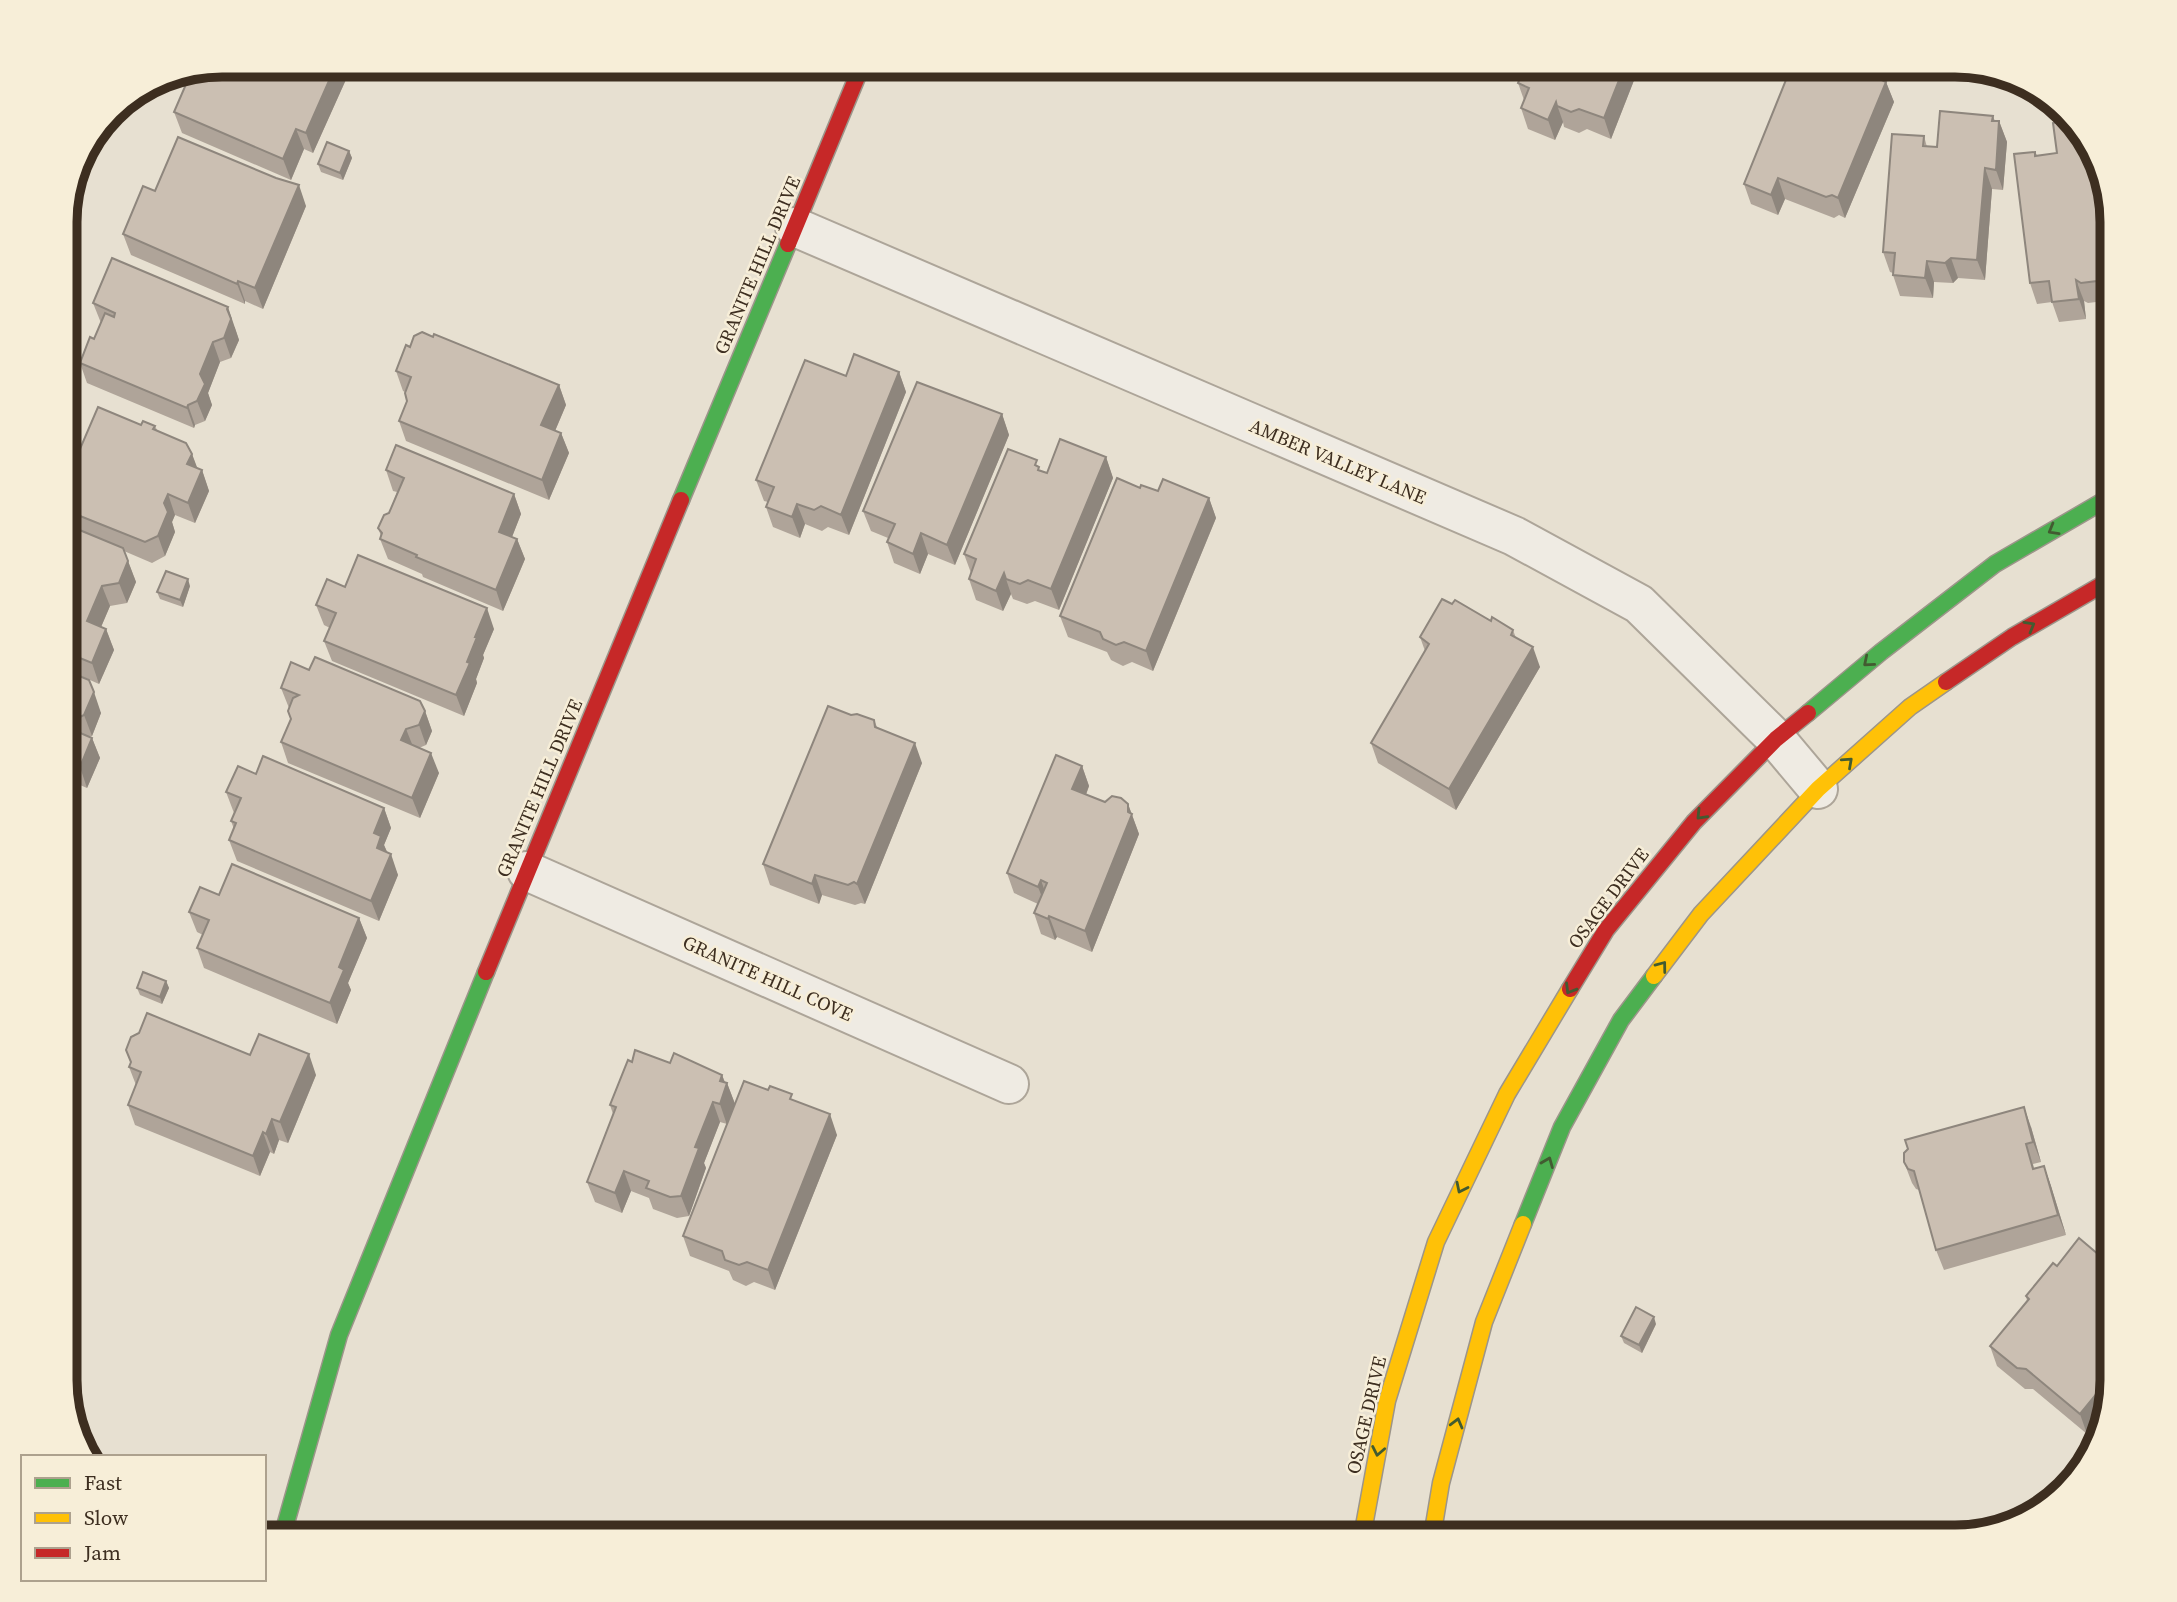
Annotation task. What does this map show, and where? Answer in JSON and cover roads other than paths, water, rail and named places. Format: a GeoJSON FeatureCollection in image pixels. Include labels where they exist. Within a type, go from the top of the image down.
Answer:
{"type":"FeatureCollection","features":[{"type":"Feature","properties":{"kind":"street","name":"GRANITE HILL DRIVE"},"geometry":{"type":"LineString","coordinates":[[285,1525],[339,1335],[527,871],[857,77]]}},
{"type":"Feature","properties":{"kind":"street","name":"AMBER VALLEY LANE"},"geometry":{"type":"LineString","coordinates":[[795,227],[1514,536],[1639,604],[1776,739],[1818,789]]}},
{"type":"Feature","properties":{"kind":"street","name":"OSAGE DRIVE"},"geometry":{"type":"LineString","coordinates":[[1364,1525],[1387,1401],[1436,1242],[1507,1094],[1606,930],[1694,822],[1776,739],[1881,652],[1995,564],[2100,503]]}},
{"type":"Feature","properties":{"kind":"street"},"geometry":{"type":"LineString","coordinates":[[1434,1525],[1441,1483],[1484,1322],[1562,1127],[1620,1020],[1701,915],[1818,789],[1910,707],[2012,637],[2100,586]]}},
{"type":"Feature","properties":{"kind":"street","name":"GRANITE HILL COVE"},"geometry":{"type":"LineString","coordinates":[[527,871],[1009,1084]]}}]}
